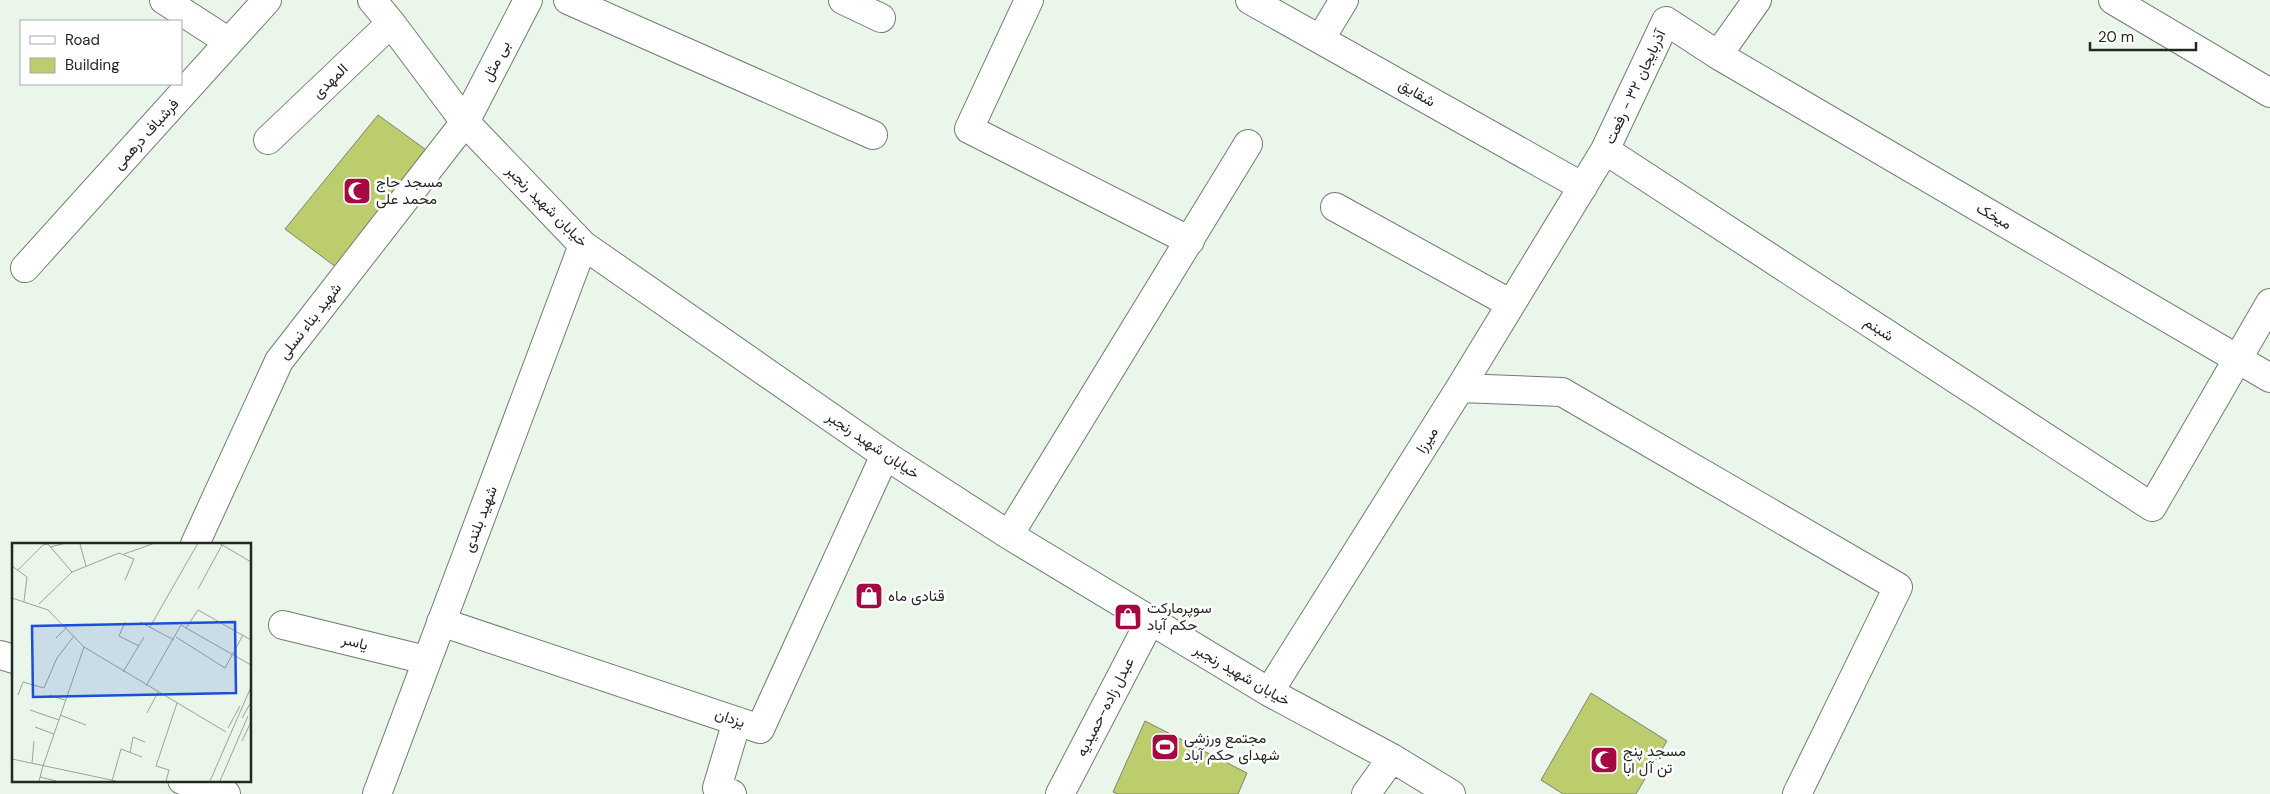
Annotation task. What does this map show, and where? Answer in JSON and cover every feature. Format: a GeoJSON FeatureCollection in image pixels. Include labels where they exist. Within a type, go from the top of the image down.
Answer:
{"type":"FeatureCollection","features":[{"type":"Feature","properties":{"kind":"street"},"geometry":{"type":"LineString","coordinates":[[164,0],[229,42]]}},
{"type":"Feature","properties":{"kind":"street","name":"فرشباف درهمی"},"geometry":{"type":"LineString","coordinates":[[25,268],[267,0]]}},
{"type":"Feature","properties":{"kind":"street","name":"خیابان شهید رنجبر"},"geometry":{"type":"LineString","coordinates":[[372,0],[465,122],[584,245],[885,454],[1009,535],[1269,692],[1392,758],[1451,794]]}},
{"type":"Feature","properties":{"kind":"street","name":"بی مثل"},"geometry":{"type":"LineString","coordinates":[[465,122],[528,0]]}},
{"type":"Feature","properties":{"kind":"street"},"geometry":{"type":"LineString","coordinates":[[568,0],[873,135]]}},
{"type":"Feature","properties":{"kind":"street"},"geometry":{"type":"LineString","coordinates":[[843,0],[881,18]]}},
{"type":"Feature","properties":{"kind":"street"},"geometry":{"type":"LineString","coordinates":[[1029,0],[969,129],[1190,241]]}},
{"type":"Feature","properties":{"kind":"street","name":"شقایق"},"geometry":{"type":"LineString","coordinates":[[1250,0],[1321,38],[1583,187]]}},
{"type":"Feature","properties":{"kind":"street"},"geometry":{"type":"LineString","coordinates":[[1321,38],[1344,0]]}},
{"type":"Feature","properties":{"kind":"street"},"geometry":{"type":"LineString","coordinates":[[1718,55],[1757,0]]}},
{"type":"Feature","properties":{"kind":"street"},"geometry":{"type":"LineString","coordinates":[[2113,0],[2270,93]]}},
{"type":"Feature","properties":{"kind":"street","name":"آذربایجان ۳۲ - رفعت"},"geometry":{"type":"LineString","coordinates":[[1583,187],[1605,150],[1666,21],[1718,55]]}},
{"type":"Feature","properties":{"kind":"street","name":"المهدی"},"geometry":{"type":"LineString","coordinates":[[268,140],[391,23]]}},
{"type":"Feature","properties":{"kind":"street","name":"میخک"},"geometry":{"type":"LineString","coordinates":[[1718,55],[2270,378]]}},
{"type":"Feature","properties":{"kind":"street","name":"شهید بناء نسلی"},"geometry":{"type":"LineString","coordinates":[[195,543],[279,360],[465,122]]}},
{"type":"Feature","properties":{"kind":"street"},"geometry":{"type":"LineString","coordinates":[[1009,535],[1248,144]]}},
{"type":"Feature","properties":{"kind":"street","name":"شبنم"},"geometry":{"type":"LineString","coordinates":[[1605,150],[2152,507],[2238,359]]}},
{"type":"Feature","properties":{"kind":"street","name":"میرزا"},"geometry":{"type":"LineString","coordinates":[[1269,692],[1460,388],[1583,187]]}},
{"type":"Feature","properties":{"kind":"street"},"geometry":{"type":"LineString","coordinates":[[1335,207],[1511,304]]}},
{"type":"Feature","properties":{"kind":"street","name":"شهید بلندی"},"geometry":{"type":"LineString","coordinates":[[381,793],[426,660],[584,245]]}},
{"type":"Feature","properties":{"kind":"street"},"geometry":{"type":"LineString","coordinates":[[2238,359],[2270,303]]}},
{"type":"Feature","properties":{"kind":"street"},"geometry":{"type":"LineString","coordinates":[[1460,388],[1562,392],[1898,587],[1797,794]]}},
{"type":"Feature","properties":{"kind":"street","name":"یزدان"},"geometry":{"type":"LineString","coordinates":[[441,622],[760,729],[885,454]]}},
{"type":"Feature","properties":{"kind":"street","name":"عبدل زاده-حمیدیه"},"geometry":{"type":"LineString","coordinates":[[1060,794],[1150,621]]}},
{"type":"Feature","properties":{"kind":"street","name":"یاسر"},"geometry":{"type":"LineString","coordinates":[[283,625],[426,660]]}},
{"type":"Feature","properties":{"kind":"street"},"geometry":{"type":"LineString","coordinates":[[732,794],[717,788],[738,721]]}},
{"type":"Feature","properties":{"kind":"street"},"geometry":{"type":"LineString","coordinates":[[1366,794],[1392,758]]}},
{"type":"Feature","properties":{"kind":"street"},"geometry":{"type":"LineString","coordinates":[[188,782],[226,794]]}},
{"type":"Feature","properties":{"kind":"building","name":"مسجد حاج محمد علی"},"geometry":{"type":"Polygon","coordinates":[[[378,115],[429,152],[336,267],[285,229],[378,115]]]}},
{"type":"Feature","properties":{"kind":"building","name":"مسجد پنج تن آل ابا"},"geometry":{"type":"Polygon","coordinates":[[[1591,693],[1667,741],[1636,794],[1563,794],[1541,780],[1591,693]]]}},
{"type":"Feature","properties":{"kind":"building","name":"مجتمع ورزشی شهدای حکم آباد"},"geometry":{"type":"Polygon","coordinates":[[[1145,721],[1247,773],[1238,794],[1118,794],[1113,792],[1145,721]]]}},
{"type":"Feature","properties":{"kind":"place","name":"مسجد حاج محمد علی"},"geometry":{"type":"Point","coordinates":[357,191]}},
{"type":"Feature","properties":{"kind":"place","name":"قنادی ماه"},"geometry":{"type":"Point","coordinates":[869,596]}},
{"type":"Feature","properties":{"kind":"place","name":"سوپرمارکت حکم آباد"},"geometry":{"type":"Point","coordinates":[1128,617]}},
{"type":"Feature","properties":{"kind":"place","name":"مجتمع ورزشی شهدای حکم آباد"},"geometry":{"type":"Point","coordinates":[1165,747]}},
{"type":"Feature","properties":{"kind":"place","name":"مسجد پنج تن آل ابا"},"geometry":{"type":"Point","coordinates":[1604,760]}}]}
